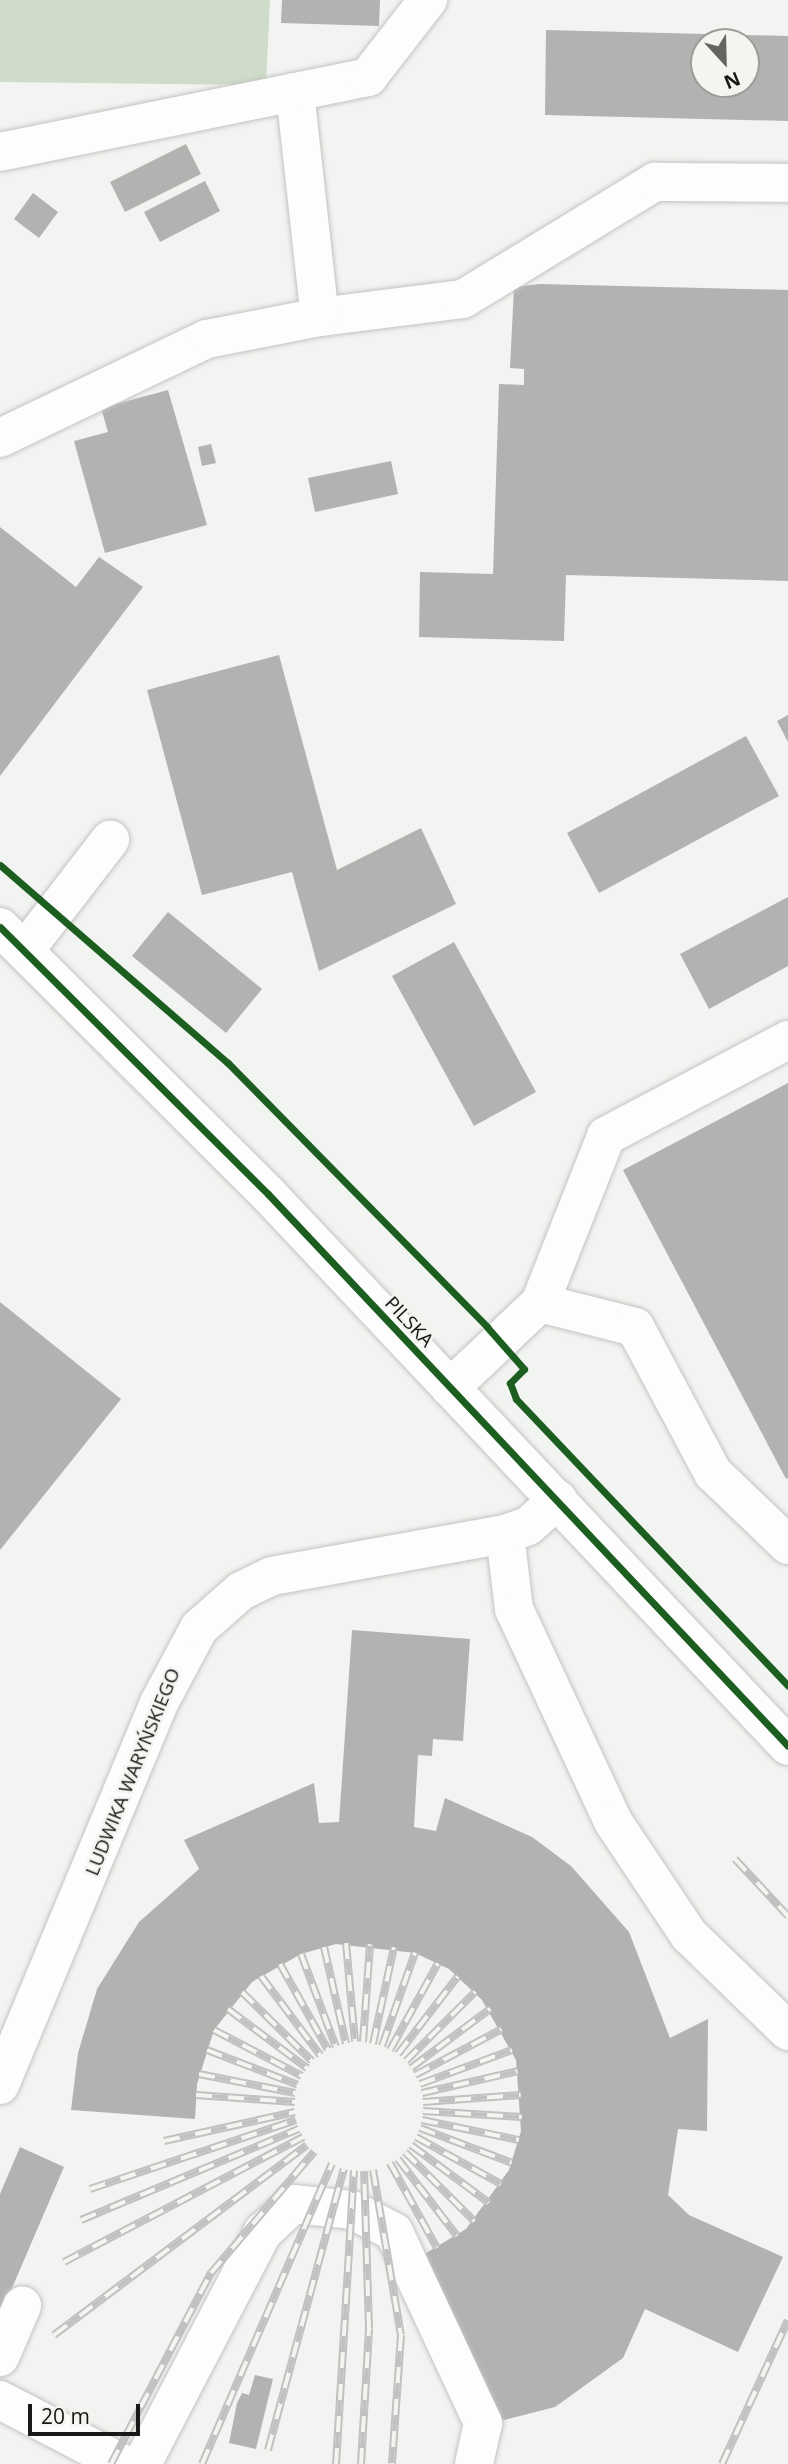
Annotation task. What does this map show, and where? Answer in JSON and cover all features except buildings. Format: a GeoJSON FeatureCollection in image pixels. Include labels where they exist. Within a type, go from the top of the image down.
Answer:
{"type":"FeatureCollection","features":[{"type":"Feature","properties":{"kind":"street"},"geometry":{"type":"LineString","coordinates":[[0,152],[368,77],[428,0]]}},
{"type":"Feature","properties":{"kind":"street"},"geometry":{"type":"LineString","coordinates":[[295,92],[320,317]]}},
{"type":"Feature","properties":{"kind":"street"},"geometry":{"type":"LineString","coordinates":[[0,438],[207,340],[320,317],[463,299],[655,182],[788,183]]}},
{"type":"Feature","properties":{"kind":"street"},"geometry":{"type":"LineString","coordinates":[[13,938],[110,839]]}},
{"type":"Feature","properties":{"kind":"street","name":"PILSKA"},"geometry":{"type":"LineString","coordinates":[[13,938],[558,1500],[788,1746]]}},
{"type":"Feature","properties":{"kind":"street"},"geometry":{"type":"LineString","coordinates":[[450,1388],[540,1303],[607,1136],[788,1040]]}},
{"type":"Feature","properties":{"kind":"street"},"geometry":{"type":"LineString","coordinates":[[540,1303],[635,1327],[713,1473],[788,1545]]}},
{"type":"Feature","properties":{"kind":"street","name":"LUDWIKA WARYŃSKIEGO"},"geometry":{"type":"LineString","coordinates":[[0,2085],[159,1703],[200,1628],[240,1591],[304,1565],[505,1534],[528,1526],[558,1500]]}},
{"type":"Feature","properties":{"kind":"street"},"geometry":{"type":"LineString","coordinates":[[505,1534],[518,1620],[614,1823],[689,1935],[788,2031]]}},
{"type":"Feature","properties":{"kind":"street"},"geometry":{"type":"LineString","coordinates":[[142,2464],[263,2232],[293,2204],[352,2210],[394,2232],[478,2408],[483,2423],[474,2464]]}},
{"type":"Feature","properties":{"kind":"street"},"geometry":{"type":"LineString","coordinates":[[0,2357],[22,2306]]}},
{"type":"Feature","properties":{"kind":"street"},"geometry":{"type":"LineString","coordinates":[[0,2400],[84,2454],[122,2464]]}},
{"type":"Feature","properties":{"kind":"green space"},"geometry":{"type":"Polygon","coordinates":[[[0,0],[270,0],[266,85],[0,82],[0,0]]]}},
{"type":"Feature","properties":{"kind":"railway"},"geometry":{"type":"LineString","coordinates":[[735,1859],[788,1916]]}},
{"type":"Feature","properties":{"kind":"railway"},"geometry":{"type":"LineString","coordinates":[[346,1943],[355,2042]]}},
{"type":"Feature","properties":{"kind":"railway"},"geometry":{"type":"LineString","coordinates":[[363,2042],[370,1944]]}},
{"type":"Feature","properties":{"kind":"railway"},"geometry":{"type":"LineString","coordinates":[[324,1947],[346,2044]]}},
{"type":"Feature","properties":{"kind":"railway"},"geometry":{"type":"LineString","coordinates":[[373,2044],[394,1947]]}},
{"type":"Feature","properties":{"kind":"railway"},"geometry":{"type":"LineString","coordinates":[[382,2046],[415,1953]]}},
{"type":"Feature","properties":{"kind":"railway"},"geometry":{"type":"LineString","coordinates":[[301,1954],[336,2047]]}},
{"type":"Feature","properties":{"kind":"railway"},"geometry":{"type":"LineString","coordinates":[[390,2050],[438,1963]]}},
{"type":"Feature","properties":{"kind":"railway"},"geometry":{"type":"LineString","coordinates":[[280,1964],[328,2050]]}},
{"type":"Feature","properties":{"kind":"railway"},"geometry":{"type":"LineString","coordinates":[[261,1976],[320,2055]]}},
{"type":"Feature","properties":{"kind":"railway"},"geometry":{"type":"LineString","coordinates":[[398,2054],[458,1976]]}},
{"type":"Feature","properties":{"kind":"railway"},"geometry":{"type":"LineString","coordinates":[[242,1992],[312,2061]]}},
{"type":"Feature","properties":{"kind":"railway"},"geometry":{"type":"LineString","coordinates":[[406,2061],[475,1992]]}},
{"type":"Feature","properties":{"kind":"railway"},"geometry":{"type":"LineString","coordinates":[[228,2009],[307,2068]]}},
{"type":"Feature","properties":{"kind":"railway"},"geometry":{"type":"LineString","coordinates":[[411,2068],[490,2009]]}},
{"type":"Feature","properties":{"kind":"railway"},"geometry":{"type":"LineString","coordinates":[[415,2075],[502,2029]]}},
{"type":"Feature","properties":{"kind":"railway"},"geometry":{"type":"LineString","coordinates":[[214,2030],[302,2076]]}},
{"type":"Feature","properties":{"kind":"railway"},"geometry":{"type":"LineString","coordinates":[[207,2050],[298,2085]]}},
{"type":"Feature","properties":{"kind":"railway"},"geometry":{"type":"LineString","coordinates":[[420,2084],[512,2050]]}},
{"type":"Feature","properties":{"kind":"railway"},"geometry":{"type":"LineString","coordinates":[[422,2093],[518,2071]]}},
{"type":"Feature","properties":{"kind":"railway"},"geometry":{"type":"LineString","coordinates":[[199,2074],[295,2093]]}},
{"type":"Feature","properties":{"kind":"railway"},"geometry":{"type":"LineString","coordinates":[[196,2095],[295,2102]]}},
{"type":"Feature","properties":{"kind":"railway"},"geometry":{"type":"LineString","coordinates":[[423,2102],[521,2095]]}},
{"type":"Feature","properties":{"kind":"railway"},"geometry":{"type":"LineString","coordinates":[[423,2111],[522,2117]]}},
{"type":"Feature","properties":{"kind":"railway"},"geometry":{"type":"LineString","coordinates":[[164,2141],[295,2112]]}},
{"type":"Feature","properties":{"kind":"railway"},"geometry":{"type":"LineString","coordinates":[[90,2189],[296,2120]]}},
{"type":"Feature","properties":{"kind":"railway"},"geometry":{"type":"LineString","coordinates":[[422,2120],[519,2140]]}},
{"type":"Feature","properties":{"kind":"railway"},"geometry":{"type":"LineString","coordinates":[[420,2128],[512,2163]]}},
{"type":"Feature","properties":{"kind":"railway"},"geometry":{"type":"LineString","coordinates":[[81,2220],[299,2129]]}},
{"type":"Feature","properties":{"kind":"railway"},"geometry":{"type":"LineString","coordinates":[[64,2262],[303,2137]]}},
{"type":"Feature","properties":{"kind":"railway"},"geometry":{"type":"LineString","coordinates":[[416,2137],[501,2184]]}},
{"type":"Feature","properties":{"kind":"railway"},"geometry":{"type":"LineString","coordinates":[[54,2335],[307,2145]]}},
{"type":"Feature","properties":{"kind":"railway"},"geometry":{"type":"LineString","coordinates":[[411,2145],[489,2203]]}},
{"type":"Feature","properties":{"kind":"railway"},"geometry":{"type":"LineString","coordinates":[[111,2464],[211,2273],[314,2152]]}},
{"type":"Feature","properties":{"kind":"railway"},"geometry":{"type":"LineString","coordinates":[[405,2152],[474,2221]]}},
{"type":"Feature","properties":{"kind":"railway"},"geometry":{"type":"LineString","coordinates":[[398,2159],[457,2236]]}},
{"type":"Feature","properties":{"kind":"railway"},"geometry":{"type":"LineString","coordinates":[[390,2163],[437,2248]]}},
{"type":"Feature","properties":{"kind":"railway"},"geometry":{"type":"LineString","coordinates":[[202,2464],[332,2164]]}},
{"type":"Feature","properties":{"kind":"railway"},"geometry":{"type":"LineString","coordinates":[[268,2450],[344,2169]]}},
{"type":"Feature","properties":{"kind":"railway"},"geometry":{"type":"LineString","coordinates":[[373,2170],[401,2335],[392,2464]]}},
{"type":"Feature","properties":{"kind":"railway"},"geometry":{"type":"LineString","coordinates":[[336,2464],[354,2171]]}},
{"type":"Feature","properties":{"kind":"railway"},"geometry":{"type":"LineString","coordinates":[[361,2464],[369,2328],[364,2171]]}},
{"type":"Feature","properties":{"kind":"railway"},"geometry":{"type":"LineString","coordinates":[[722,2464],[788,2320]]}},
{"type":"Feature","properties":{"kind":"cycle path"},"geometry":{"type":"LineString","coordinates":[[0,865],[228,1063],[487,1327],[524,1369],[510,1383],[516,1399],[788,1686]]}},
{"type":"Feature","properties":{"kind":"cycle path"},"geometry":{"type":"LineString","coordinates":[[0,927],[268,1194],[788,1746]]}}]}
